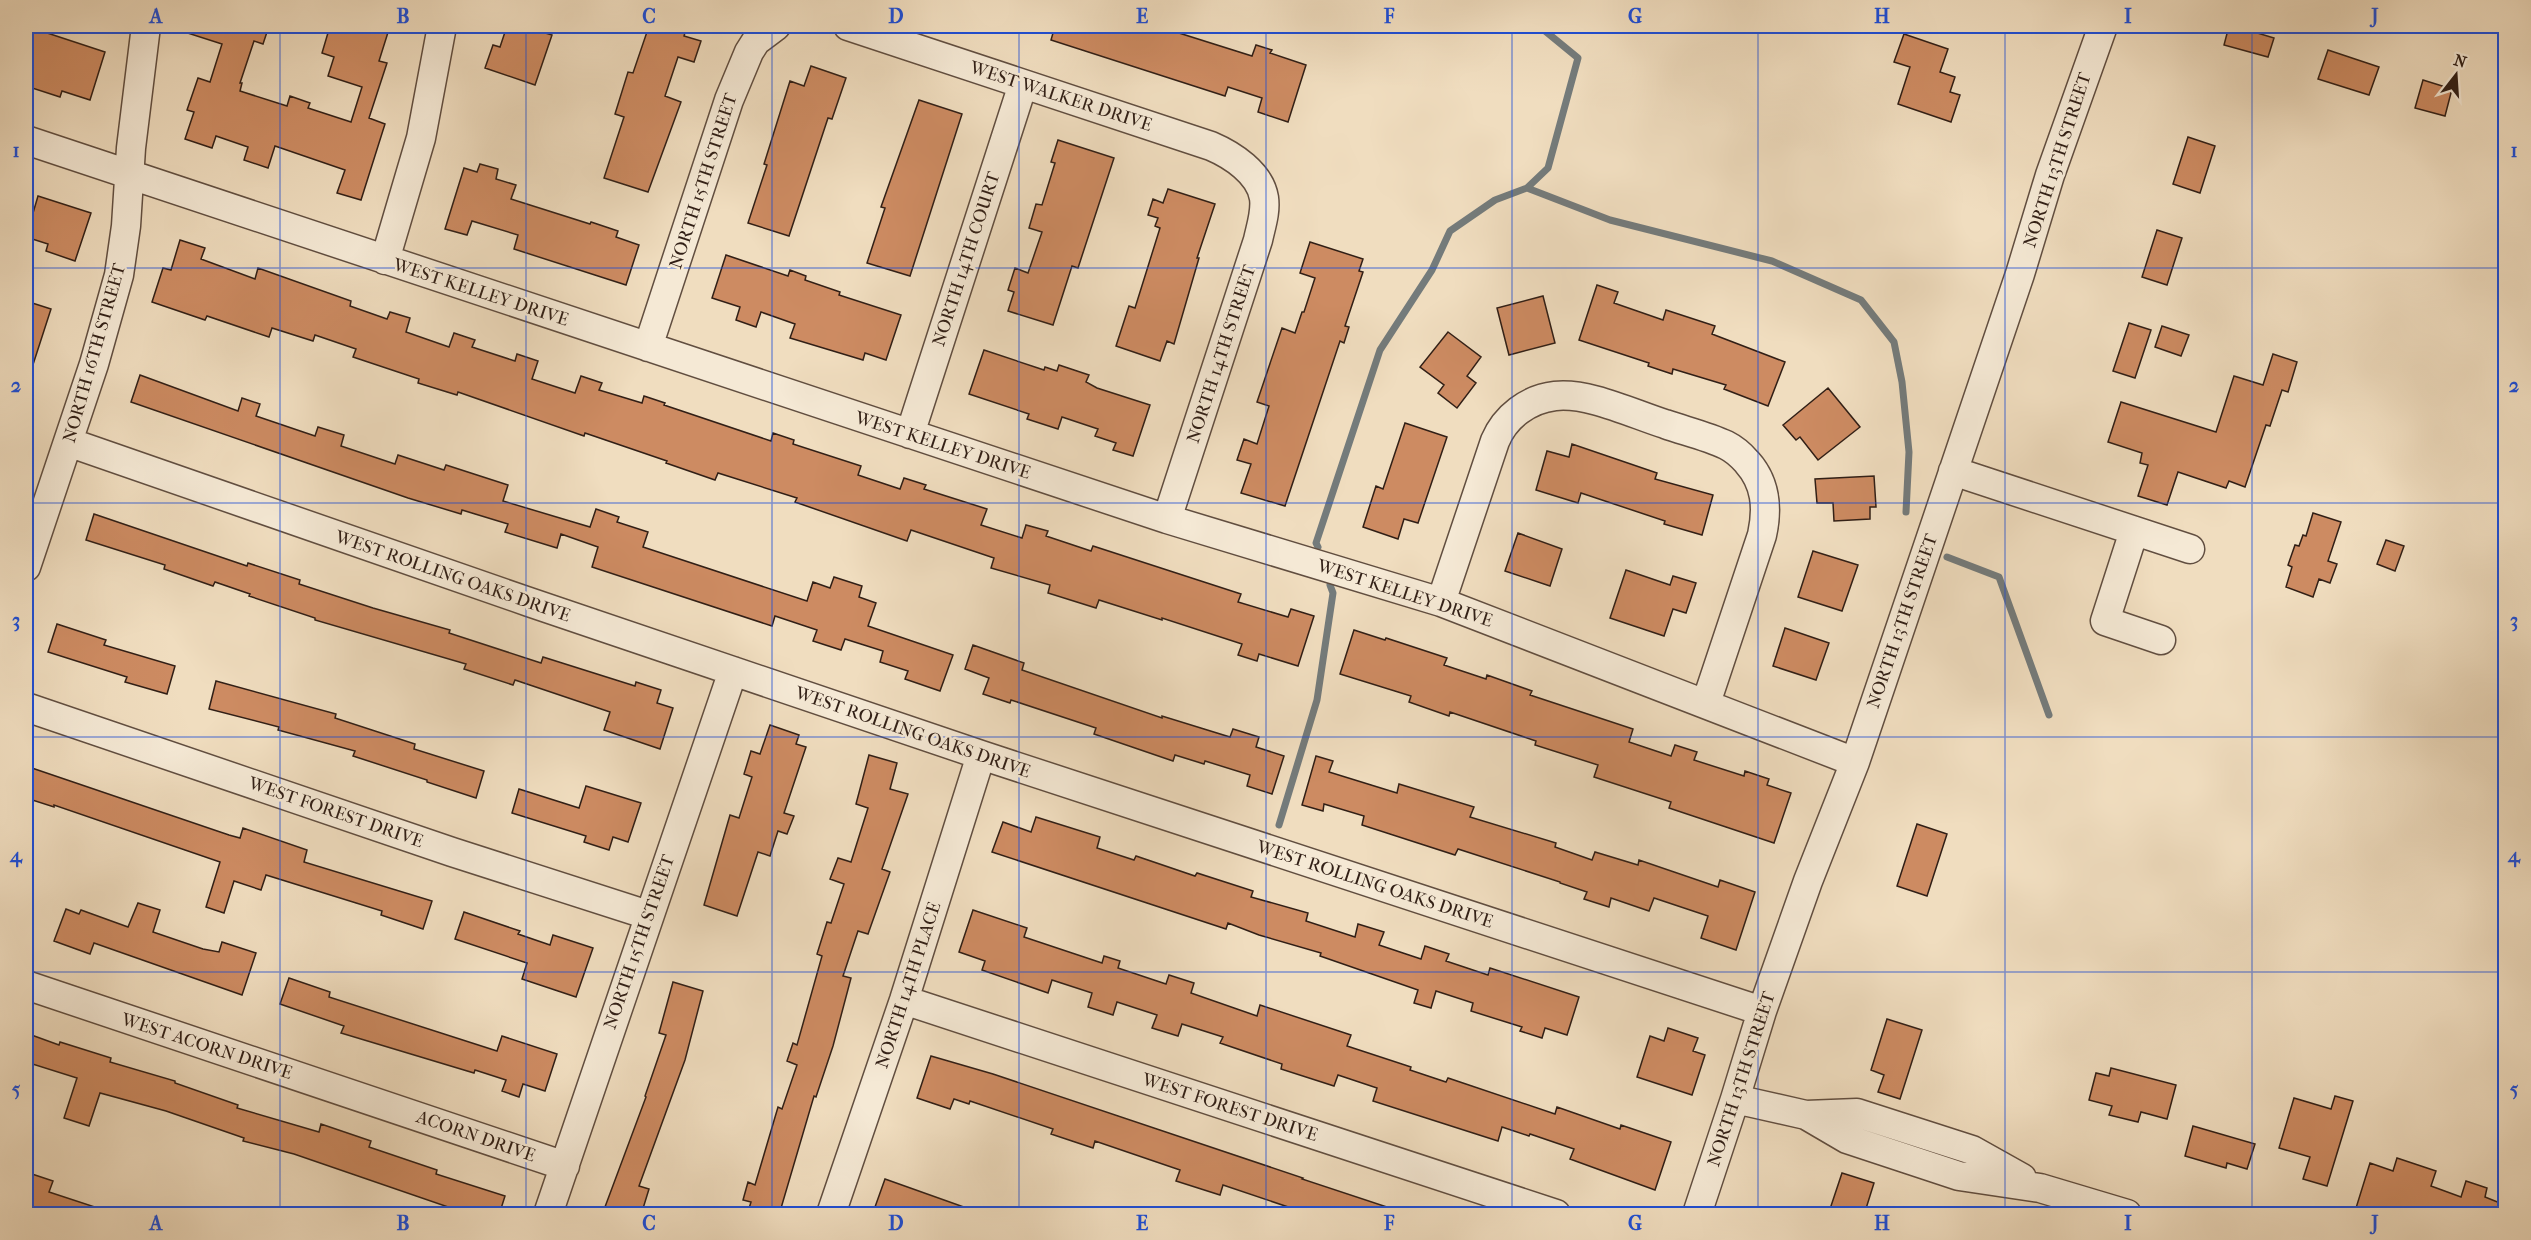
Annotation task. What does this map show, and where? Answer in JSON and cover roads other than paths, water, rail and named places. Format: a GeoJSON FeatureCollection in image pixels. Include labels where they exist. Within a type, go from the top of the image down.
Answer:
{"type":"FeatureCollection","features":[{"type":"Feature","properties":{"kind":"street","name":"NORTH 16TH STREET"},"geometry":{"type":"LineString","coordinates":[[26,567],[94,364],[119,275],[146,26]]}},
{"type":"Feature","properties":{"kind":"street"},"geometry":{"type":"LineString","coordinates":[[385,260],[420,138],[442,26]]}},
{"type":"Feature","properties":{"kind":"street","name":"NORTH 15TH STREET"},"geometry":{"type":"LineString","coordinates":[[648,347],[729,100],[749,52],[756,41],[776,26]]}},
{"type":"Feature","properties":{"kind":"street","name":"WEST WALKER DRIVE"},"geometry":{"type":"LineString","coordinates":[[848,26],[1211,146],[1235,159],[1261,188]]}},
{"type":"Feature","properties":{"kind":"street","name":"NORTH 13TH STREET"},"geometry":{"type":"LineString","coordinates":[[1696,1215],[1762,1011],[1808,881],[1855,762],[2050,175],[2103,26]]}},
{"type":"Feature","properties":{"kind":"street","name":"NORTH 14TH COURT"},"geometry":{"type":"LineString","coordinates":[[910,434],[1023,84]]}},
{"type":"Feature","properties":{"kind":"street","name":"WEST KELLEY DRIVE"},"geometry":{"type":"LineString","coordinates":[[26,140],[1167,519],[1441,602],[1855,762]]}},
{"type":"Feature","properties":{"kind":"street","name":"NORTH 14TH STREET"},"geometry":{"type":"LineString","coordinates":[[1167,519],[1258,240],[1264,213],[1261,188]]}},
{"type":"Feature","properties":{"kind":"street"},"geometry":{"type":"LineString","coordinates":[[1441,602],[1498,434],[1508,420],[1529,405],[1552,396],[1567,395],[1594,401],[1726,445],[1748,462],[1759,478],[1766,510],[1762,535],[1706,703]]}},
{"type":"Feature","properties":{"kind":"street","name":"WEST ROLLING OAKS DRIVE"},"geometry":{"type":"LineString","coordinates":[[68,442],[981,755],[1762,1011]]}},
{"type":"Feature","properties":{"kind":"street"},"geometry":{"type":"LineString","coordinates":[[1953,471],[2190,549]]}},
{"type":"Feature","properties":{"kind":"street"},"geometry":{"type":"LineString","coordinates":[[2134,531],[2105,621],[2161,640]]}},
{"type":"Feature","properties":{"kind":"street","name":"NORTH 15TH STREET"},"geometry":{"type":"LineString","coordinates":[[548,1215],[648,915],[733,671]]}},
{"type":"Feature","properties":{"kind":"street","name":"WEST FOREST DRIVE"},"geometry":{"type":"LineString","coordinates":[[26,707],[452,852],[648,915]]}},
{"type":"Feature","properties":{"kind":"street","name":"NORTH 14TH PLACE"},"geometry":{"type":"LineString","coordinates":[[831,1215],[904,1000],[981,755]]}},
{"type":"Feature","properties":{"kind":"street","name":"WEST ACORN DRIVE"},"geometry":{"type":"LineString","coordinates":[[26,985],[388,1106]]}},
{"type":"Feature","properties":{"kind":"street","name":"WEST FOREST DRIVE"},"geometry":{"type":"LineString","coordinates":[[904,1000],[1556,1215]]}},
{"type":"Feature","properties":{"kind":"street"},"geometry":{"type":"LineString","coordinates":[[1735,1100],[1806,1115],[1847,1139],[1959,1176],[2040,1188],[2127,1215]]}},
{"type":"Feature","properties":{"kind":"street","name":"ACORN DRIVE"},"geometry":{"type":"LineString","coordinates":[[388,1106],[564,1166]]}},
{"type":"Feature","properties":{"kind":"waterway"},"geometry":{"type":"LineString","coordinates":[[1318,547],[1316,543],[1380,350],[1432,270],[1450,231],[1495,200],[1527,188],[1548,168],[1578,58],[1539,26]]}},
{"type":"Feature","properties":{"kind":"waterway"},"geometry":{"type":"LineString","coordinates":[[1527,188],[1610,220],[1772,261],[1861,300],[1894,342],[1902,382],[1909,452],[1906,512]]}},
{"type":"Feature","properties":{"kind":"waterway"},"geometry":{"type":"LineString","coordinates":[[1947,557],[1999,577],[2049,715]]}},
{"type":"Feature","properties":{"kind":"waterway"},"geometry":{"type":"LineString","coordinates":[[1279,825],[1317,700],[1333,593],[1330,585]]}}]}
